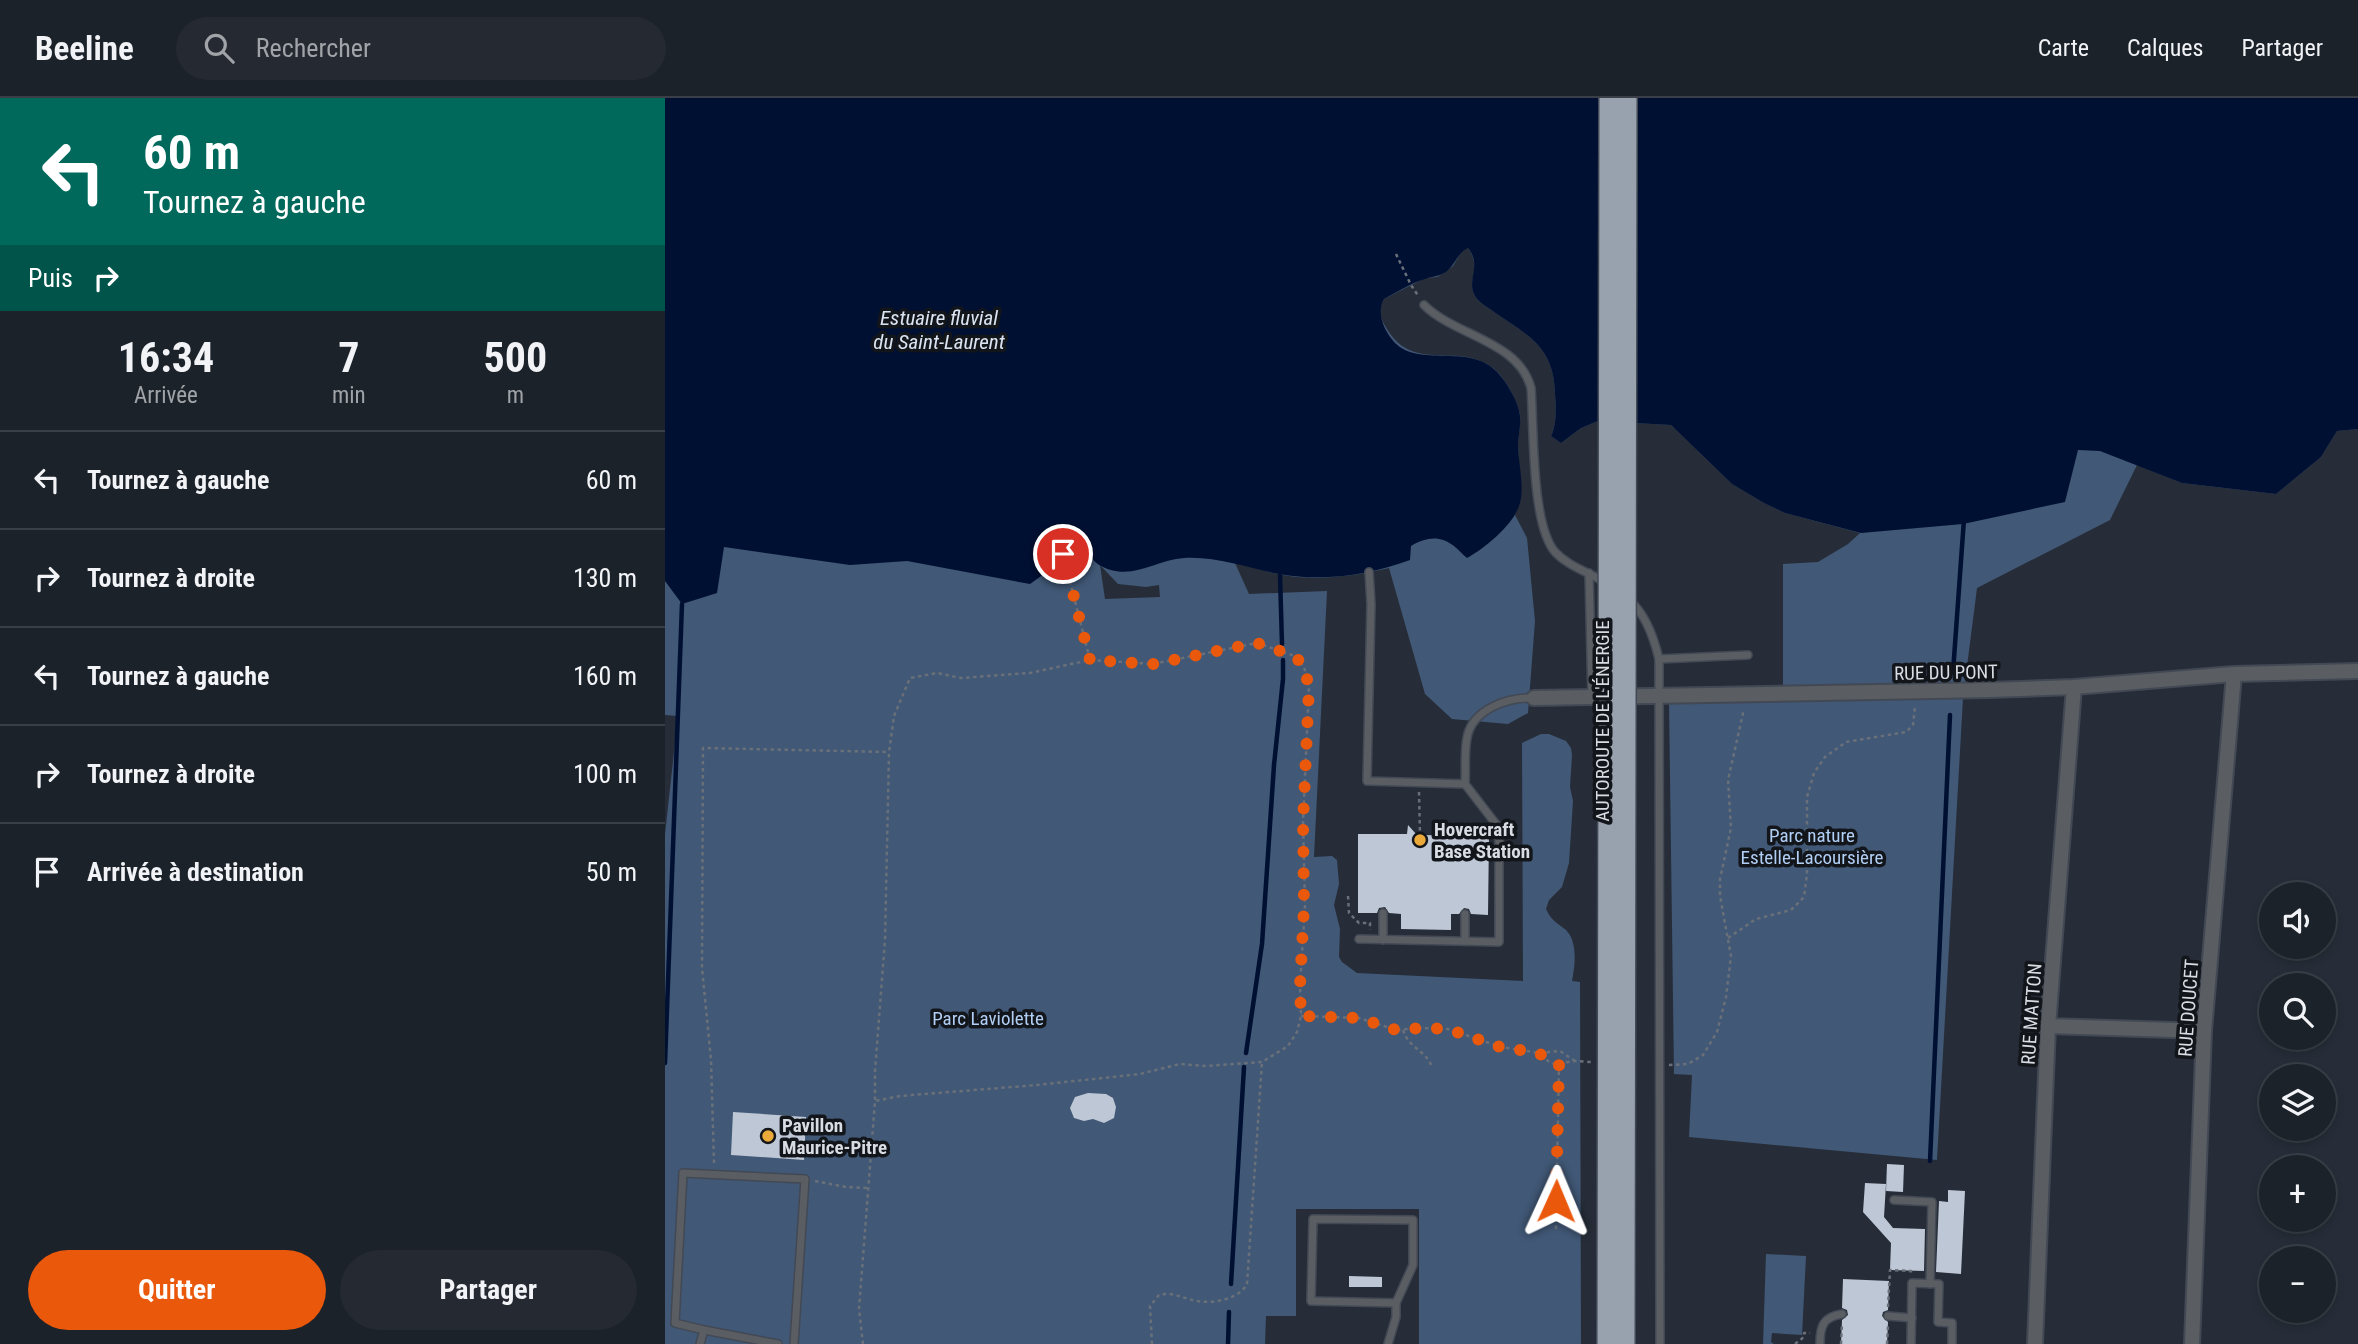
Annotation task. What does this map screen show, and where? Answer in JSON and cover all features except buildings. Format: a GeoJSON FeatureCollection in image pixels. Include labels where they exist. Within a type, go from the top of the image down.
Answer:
{"type":"FeatureCollection","features":[{"type":"Feature","properties":{"kind":"highway","name":"AUTOROUTE DE L'ÉNERGIE"},"geometry":{"type":"LineString","coordinates":[[1608,1344],[1610,98]]}},
{"type":"Feature","properties":{"kind":"highway","name":"AUTOROUTE DE L'ÉNERGIE"},"geometry":{"type":"LineString","coordinates":[[1624,1344],[1626,98]]}},
{"type":"Feature","properties":{"kind":"street","name":"RUE DU PONT"},"geometry":{"type":"LineString","coordinates":[[1534,698],[2074,687],[2234,674],[2358,671]]}},
{"type":"Feature","properties":{"kind":"street","name":"RUE DOUCET"},"geometry":{"type":"LineString","coordinates":[[2192,1344],[2204,1031],[2234,674]]}},
{"type":"Feature","properties":{"kind":"street","name":"RUE MATTON"},"geometry":{"type":"LineString","coordinates":[[2035,1344],[2048,1026],[2074,687]]}},
{"type":"Feature","properties":{"kind":"street"},"geometry":{"type":"LineString","coordinates":[[2048,1026],[2204,1031]]}},
{"type":"Feature","properties":{"kind":"lane"},"geometry":{"type":"LineString","coordinates":[[1424,305],[1439,317],[1498,349],[1518,364],[1526,375],[1531,388],[1543,527],[1553,550],[1634,604],[1648,626],[1659,659],[1660,1344]]}},
{"type":"Feature","properties":{"kind":"lane"},"geometry":{"type":"LineString","coordinates":[[1369,572],[1371,604],[1367,780],[1465,783]]}},
{"type":"Feature","properties":{"kind":"lane"},"geometry":{"type":"LineString","coordinates":[[1589,573],[1592,697]]}},
{"type":"Feature","properties":{"kind":"lane"},"geometry":{"type":"LineString","coordinates":[[1659,659],[1748,655]]}},
{"type":"Feature","properties":{"kind":"lane"},"geometry":{"type":"LineString","coordinates":[[1359,939],[1499,942],[1499,828],[1465,783],[1467,739],[1472,726],[1489,709],[1505,700],[1534,698]]}},
{"type":"Feature","properties":{"kind":"lane"},"geometry":{"type":"LineString","coordinates":[[1383,913],[1383,940]]}},
{"type":"Feature","properties":{"kind":"lane"},"geometry":{"type":"LineString","coordinates":[[1465,914],[1465,941]]}},
{"type":"Feature","properties":{"kind":"lane"},"geometry":{"type":"LineString","coordinates":[[1425,941],[1426,929]]}},
{"type":"Feature","properties":{"kind":"lane"},"geometry":{"type":"LineString","coordinates":[[778,1344],[675,1323],[683,1173],[805,1179],[795,1344]]}},
{"type":"Feature","properties":{"kind":"lane"},"geometry":{"type":"LineString","coordinates":[[1894,1200],[1932,1202],[1930,1284]]}},
{"type":"Feature","properties":{"kind":"lane"},"geometry":{"type":"LineString","coordinates":[[1388,1344],[1396,1317],[1395,1303],[1413,1265],[1413,1220],[1313,1219],[1311,1301],[1395,1303]]}},
{"type":"Feature","properties":{"kind":"lane"},"geometry":{"type":"LineString","coordinates":[[1911,1344],[1912,1283],[1939,1284],[1938,1322],[1952,1323],[1951,1344]]}},
{"type":"Feature","properties":{"kind":"lane"},"geometry":{"type":"LineString","coordinates":[[1820,1344],[1825,1321],[1842,1314]]}},
{"type":"Feature","properties":{"kind":"lane"},"geometry":{"type":"LineString","coordinates":[[1888,1316],[1912,1318]]}},
{"type":"Feature","properties":{"kind":"lane"},"geometry":{"type":"LineString","coordinates":[[700,1344],[704,1330]]}},
{"type":"Feature","properties":{"kind":"path"},"geometry":{"type":"LineString","coordinates":[[1396,254],[1411,285]]}},
{"type":"Feature","properties":{"kind":"path"},"geometry":{"type":"LineString","coordinates":[[1063,554],[1090,660]]}},
{"type":"Feature","properties":{"kind":"path"},"geometry":{"type":"LineString","coordinates":[[863,1344],[859,1310],[885,940],[889,752],[894,716],[910,678],[937,673],[961,678],[1030,673],[1090,660],[1153,664],[1257,643],[1295,656],[1304,667],[1309,687],[1303,823],[1301,1016],[1294,1039],[1284,1049],[1262,1062],[1206,1066],[1179,1064],[1127,1075],[899,1096],[875,1101]]}},
{"type":"Feature","properties":{"kind":"path"},"geometry":{"type":"LineString","coordinates":[[1728,938],[1756,919],[1791,910],[1804,897],[1807,874],[1807,797],[1819,764],[1831,751],[1846,742],[1906,732],[1914,721],[1915,699]]}},
{"type":"Feature","properties":{"kind":"path"},"geometry":{"type":"LineString","coordinates":[[1669,1065],[1685,1065],[1700,1058],[1710,1045],[1717,1032],[1730,974],[1720,880],[1731,828],[1729,774],[1746,701]]}},
{"type":"Feature","properties":{"kind":"path"},"geometry":{"type":"LineString","coordinates":[[714,1174],[711,1060],[702,968],[702,748],[889,752]]}},
{"type":"Feature","properties":{"kind":"path"},"geometry":{"type":"LineString","coordinates":[[1418,782],[1420,835]]}},
{"type":"Feature","properties":{"kind":"path"},"geometry":{"type":"LineString","coordinates":[[1348,896],[1349,913],[1359,923],[1370,923]]}},
{"type":"Feature","properties":{"kind":"path"},"geometry":{"type":"LineString","coordinates":[[1301,1016],[1359,1018],[1384,1028],[1403,1030],[1448,1029],[1500,1047],[1539,1053],[1560,1051],[1575,1061]]}},
{"type":"Feature","properties":{"kind":"path"},"geometry":{"type":"LineString","coordinates":[[1403,1030],[1410,1045],[1428,1058],[1432,1067]]}},
{"type":"Feature","properties":{"kind":"path"},"geometry":{"type":"LineString","coordinates":[[1539,1053],[1549,1062],[1559,1065],[1581,1062]]}},
{"type":"Feature","properties":{"kind":"path"},"geometry":{"type":"LineString","coordinates":[[1152,1344],[1150,1306],[1159,1295],[1170,1293],[1194,1301],[1211,1301],[1238,1294],[1247,1284],[1262,1062]]}},
{"type":"Feature","properties":{"kind":"path"},"geometry":{"type":"LineString","coordinates":[[1556,1229],[1559,1065]]}},
{"type":"Feature","properties":{"kind":"path"},"geometry":{"type":"LineString","coordinates":[[805,1179],[846,1187],[869,1188]]}},
{"type":"Feature","properties":{"kind":"path"},"geometry":{"type":"LineString","coordinates":[[1887,1344],[1890,1270],[1911,1271]]}},
{"type":"Feature","properties":{"kind":"path"},"geometry":{"type":"LineString","coordinates":[[1841,1344],[1842,1324]]}},
{"type":"Feature","properties":{"kind":"path"},"geometry":{"type":"LineString","coordinates":[[1795,1344],[1804,1337],[1804,1333],[1812,1334]]}},
{"type":"Feature","properties":{"kind":"green space"},"geometry":{"type":"Polygon","coordinates":[[[1354,218],[2358,429],[2337,431],[2321,457],[2276,494],[2182,483],[2137,465],[2110,520],[1977,588],[1963,698],[1937,1160],[1689,1137],[1692,1075],[1674,1074],[1669,702],[1783,700],[1783,564],[1818,562],[1848,544],[1860,533],[1785,513],[1764,503],[1732,484],[1671,425],[1598,421],[1581,428],[1561,443],[1551,436],[1556,410],[1554,378],[1550,365],[1537,344],[1475,297],[1472,289],[1474,261],[1468,248],[1463,249],[1453,266],[1444,273],[1425,278],[1384,299],[1381,318],[1398,342],[1410,350],[1423,354],[1480,360],[1493,368],[1506,382],[1518,408],[1520,499],[1515,515],[1527,538],[1535,621],[1528,713],[1508,724],[1452,719],[1425,694],[1389,568],[1348,576],[1306,578],[1235,563],[1249,594],[1327,591],[1314,857],[1332,856],[1337,860],[1339,884],[1334,905],[1340,929],[1339,957],[1357,973],[1523,981],[1522,743],[1541,734],[1549,734],[1566,741],[1571,748],[1570,787],[1573,801],[1569,863],[1562,887],[1549,900],[1546,909],[1552,919],[1570,935],[1575,954],[1572,981],[1580,982],[1581,1344],[1419,1344],[1419,1209],[1296,1209],[1296,1316],[1266,1316],[1265,1344],[665,1344],[665,834],[678,716],[665,715],[665,298],[1354,218]],[[1100,565],[1105,599],[1160,597],[1159,585],[1146,587],[1118,584],[1100,565]]]}},
{"type":"Feature","properties":{"kind":"green space"},"geometry":{"type":"Polygon","coordinates":[[[1766,1254],[1806,1256],[1802,1335],[1772,1333],[1771,1342],[1774,1344],[1763,1344],[1766,1254]]]}},
{"type":"Feature","properties":{"kind":"water","name":"Estuaire fluvial du Saint-Laurent"},"geometry":{"type":"Polygon","coordinates":[[[665,98],[2358,98],[2358,429],[2337,431],[2321,457],[2276,494],[2182,483],[2100,451],[2078,450],[2065,502],[1963,524],[1861,533],[1785,513],[1764,503],[1732,484],[1671,425],[1598,421],[1581,428],[1561,443],[1551,436],[1556,410],[1554,378],[1550,365],[1537,344],[1475,297],[1472,288],[1474,260],[1468,248],[1446,272],[1415,283],[1384,299],[1381,310],[1382,322],[1388,333],[1395,343],[1405,350],[1417,354],[1458,356],[1484,362],[1503,379],[1517,404],[1520,416],[1518,448],[1522,485],[1519,506],[1511,521],[1497,536],[1467,558],[1449,542],[1433,538],[1411,546],[1410,560],[1346,576],[1279,574],[1196,558],[1173,560],[1123,572],[1097,563],[1066,526],[1049,543],[1049,554],[1055,566],[1030,584],[907,561],[850,565],[724,547],[717,593],[682,604],[665,581],[665,98]]]}},
{"type":"Feature","properties":{"kind":"waterway"},"geometry":{"type":"LineString","coordinates":[[1953,672],[1964,519]]}},
{"type":"Feature","properties":{"kind":"waterway"},"geometry":{"type":"LineString","coordinates":[[1280,575],[1282,644]]}},
{"type":"Feature","properties":{"kind":"waterway"},"geometry":{"type":"LineString","coordinates":[[665,1063],[682,604]]}},
{"type":"Feature","properties":{"kind":"waterway"},"geometry":{"type":"LineString","coordinates":[[1246,1053],[1262,944],[1283,660]]}},
{"type":"Feature","properties":{"kind":"waterway"},"geometry":{"type":"LineString","coordinates":[[1930,1161],[1950,715]]}},
{"type":"Feature","properties":{"kind":"waterway"},"geometry":{"type":"LineString","coordinates":[[1231,1284],[1244,1067]]}},
{"type":"Feature","properties":{"kind":"waterway"},"geometry":{"type":"LineString","coordinates":[[1228,1344],[1229,1312]]}},
{"type":"Feature","properties":{"kind":"place","name":"Hovercraft Base Station"},"geometry":{"type":"Point","coordinates":[1420,840]}},
{"type":"Feature","properties":{"kind":"place","name":"Pavillon Maurice-Pitre"},"geometry":{"type":"Point","coordinates":[768,1136]}},
{"type":"Feature","properties":{"kind":"route"},"geometry":{"type":"LineString","coordinates":[[1063,554],[1090,660],[1153,664],[1257,643],[1295,656],[1304,667],[1309,687],[1303,823],[1301,1016],[1359,1018],[1396,1030],[1448,1029],[1500,1047],[1539,1053],[1549,1062],[1559,1065],[1556,1201]]}},
{"type":"Feature","properties":{"kind":"park label","name":"Parc nature Estelle-Lacoursière"},"geometry":{"type":"Point","coordinates":[1812,846]}},
{"type":"Feature","properties":{"kind":"park label","name":"Parc Laviolette"},"geometry":{"type":"Point","coordinates":[988,1018]}}]}
